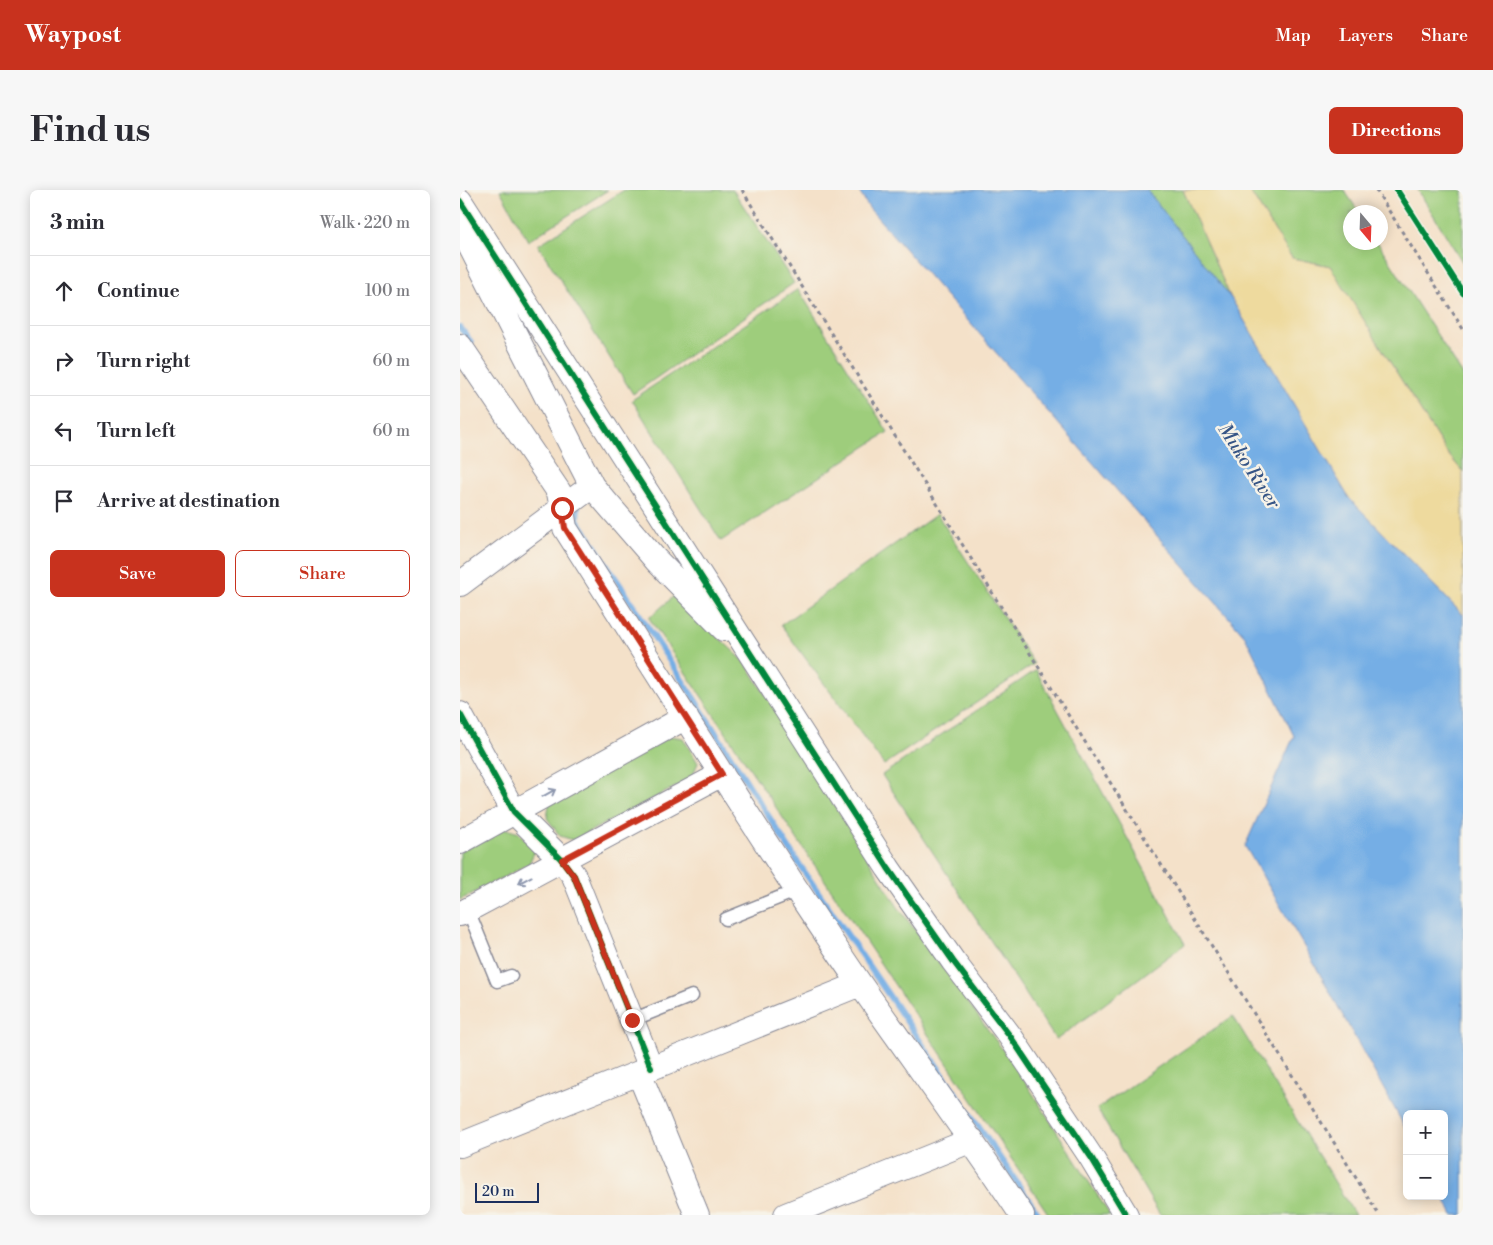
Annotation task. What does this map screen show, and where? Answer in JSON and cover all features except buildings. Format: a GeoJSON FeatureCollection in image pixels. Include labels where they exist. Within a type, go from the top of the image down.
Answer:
{"type":"FeatureCollection","features":[{"type":"Feature","properties":{"kind":"street"},"geometry":{"type":"LineString","coordinates":[[460,201],[888,868],[953,961],[1010,1036],[1091,1156],[1126,1215]]}},
{"type":"Feature","properties":{"kind":"street"},"geometry":{"type":"LineString","coordinates":[[460,226],[592,486],[656,560],[752,654]]}},
{"type":"Feature","properties":{"kind":"street"},"geometry":{"type":"LineString","coordinates":[[460,346],[559,492],[565,528],[722,774],[860,984],[972,1140],[1022,1215]]}},
{"type":"Feature","properties":{"kind":"street"},"geometry":{"type":"LineString","coordinates":[[460,584],[592,486]]}},
{"type":"Feature","properties":{"kind":"street"},"geometry":{"type":"LineString","coordinates":[[460,714],[514,812],[562,860],[574,876],[632,1020],[645,1071],[697,1215]]}},
{"type":"Feature","properties":{"kind":"street"},"geometry":{"type":"LineString","coordinates":[[460,842],[686,717]]}},
{"type":"Feature","properties":{"kind":"street"},"geometry":{"type":"LineString","coordinates":[[464,912],[722,774]]}},
{"type":"Feature","properties":{"kind":"street"},"geometry":{"type":"LineString","coordinates":[[460,1144],[860,984]]}},
{"type":"Feature","properties":{"kind":"street"},"geometry":{"type":"LineString","coordinates":[[786,1215],[972,1140]]}},
{"type":"Feature","properties":{"kind":"lane"},"geometry":{"type":"LineString","coordinates":[[726,919],[798,890]]}},
{"type":"Feature","properties":{"kind":"lane"},"geometry":{"type":"LineString","coordinates":[[464,912],[497,981],[511,976]]}},
{"type":"Feature","properties":{"kind":"lane"},"geometry":{"type":"LineString","coordinates":[[632,1020],[692,996]]}},
{"type":"Feature","properties":{"kind":"path"},"geometry":{"type":"LineString","coordinates":[[742,190],[1380,1215]]}},
{"type":"Feature","properties":{"kind":"path"},"geometry":{"type":"LineString","coordinates":[[1376,190],[1463,329]]}},
{"type":"Feature","properties":{"kind":"green space"},"geometry":{"type":"Polygon","coordinates":[[[500,190],[608,190],[528,241],[500,190]]]}},
{"type":"Feature","properties":{"kind":"green space"},"geometry":{"type":"Polygon","coordinates":[[[624,190],[733,190],[794,283],[633,394],[538,245],[624,190]]]}},
{"type":"Feature","properties":{"kind":"green space"},"geometry":{"type":"Polygon","coordinates":[[[1147,190],[1183,190],[1231,298],[1147,190]]]}},
{"type":"Feature","properties":{"kind":"green space"},"geometry":{"type":"Polygon","coordinates":[[[1249,190],[1344,190],[1354,205],[1343,205],[1343,250],[1383,250],[1463,375],[1463,472],[1447,453],[1330,266],[1292,258],[1249,190]]]}},
{"type":"Feature","properties":{"kind":"green space"},"geometry":{"type":"Polygon","coordinates":[[[1418,190],[1463,190],[1463,263],[1418,190]]]}},
{"type":"Feature","properties":{"kind":"green space"},"geometry":{"type":"Polygon","coordinates":[[[798,289],[888,432],[721,541],[632,400],[798,289]]]}},
{"type":"Feature","properties":{"kind":"green space"},"geometry":{"type":"Polygon","coordinates":[[[937,514],[1034,664],[884,765],[781,625],[937,514]]]}},
{"type":"Feature","properties":{"kind":"green space"},"geometry":{"type":"Polygon","coordinates":[[[674,596],[745,662],[898,907],[1019,1072],[1110,1215],[1049,1215],[649,618],[674,596]]]}},
{"type":"Feature","properties":{"kind":"green space"},"geometry":{"type":"Polygon","coordinates":[[[1036,670],[1185,944],[1056,1040],[882,775],[1036,670]]]}},
{"type":"Feature","properties":{"kind":"green space"},"geometry":{"type":"Polygon","coordinates":[[[670,736],[683,738],[698,763],[691,779],[573,840],[560,836],[547,818],[549,804],[670,736]]]}},
{"type":"Feature","properties":{"kind":"green space"},"geometry":{"type":"Polygon","coordinates":[[[504,828],[519,833],[535,850],[529,864],[460,900],[460,852],[504,828]]]}},
{"type":"Feature","properties":{"kind":"green space"},"geometry":{"type":"Polygon","coordinates":[[[1233,1016],[1355,1215],[1160,1215],[1097,1109],[1233,1016]]]}},
{"type":"Feature","properties":{"kind":"sand"},"geometry":{"type":"Polygon","coordinates":[[[1183,190],[1249,190],[1292,258],[1330,266],[1447,453],[1463,472],[1463,615],[1349,498],[1231,298],[1183,190]]]}},
{"type":"Feature","properties":{"kind":"water","name":"Muko River"},"geometry":{"type":"Polygon","coordinates":[[[858,190],[1147,190],[1231,298],[1349,498],[1463,615],[1463,1215],[1453,1215],[1445,1200],[1448,1200],[1448,1110],[1403,1110],[1403,1124],[1316,967],[1245,846],[1294,736],[1245,636],[869,208],[858,190]]]}},
{"type":"Feature","properties":{"kind":"waterway"},"geometry":{"type":"LineString","coordinates":[[460,327],[471,342]]}},
{"type":"Feature","properties":{"kind":"waterway"},"geometry":{"type":"LineString","coordinates":[[578,508],[577,519],[799,864],[1039,1215]]}},
{"type":"Feature","properties":{"kind":"cycle path"},"geometry":{"type":"LineString","coordinates":[[1397,190],[1463,293]]}},
{"type":"Feature","properties":{"kind":"cycle path"},"geometry":{"type":"LineString","coordinates":[[460,201],[888,868],[953,961],[1010,1036],[1091,1157],[1126,1215]]}},
{"type":"Feature","properties":{"kind":"cycle path"},"geometry":{"type":"LineString","coordinates":[[460,714],[514,812],[562,860],[574,876],[651,1068]]}},
{"type":"Feature","properties":{"kind":"route"},"geometry":{"type":"LineString","coordinates":[[562,508],[565,528],[722,774],[562,860],[574,876],[632,1020]]}}]}
